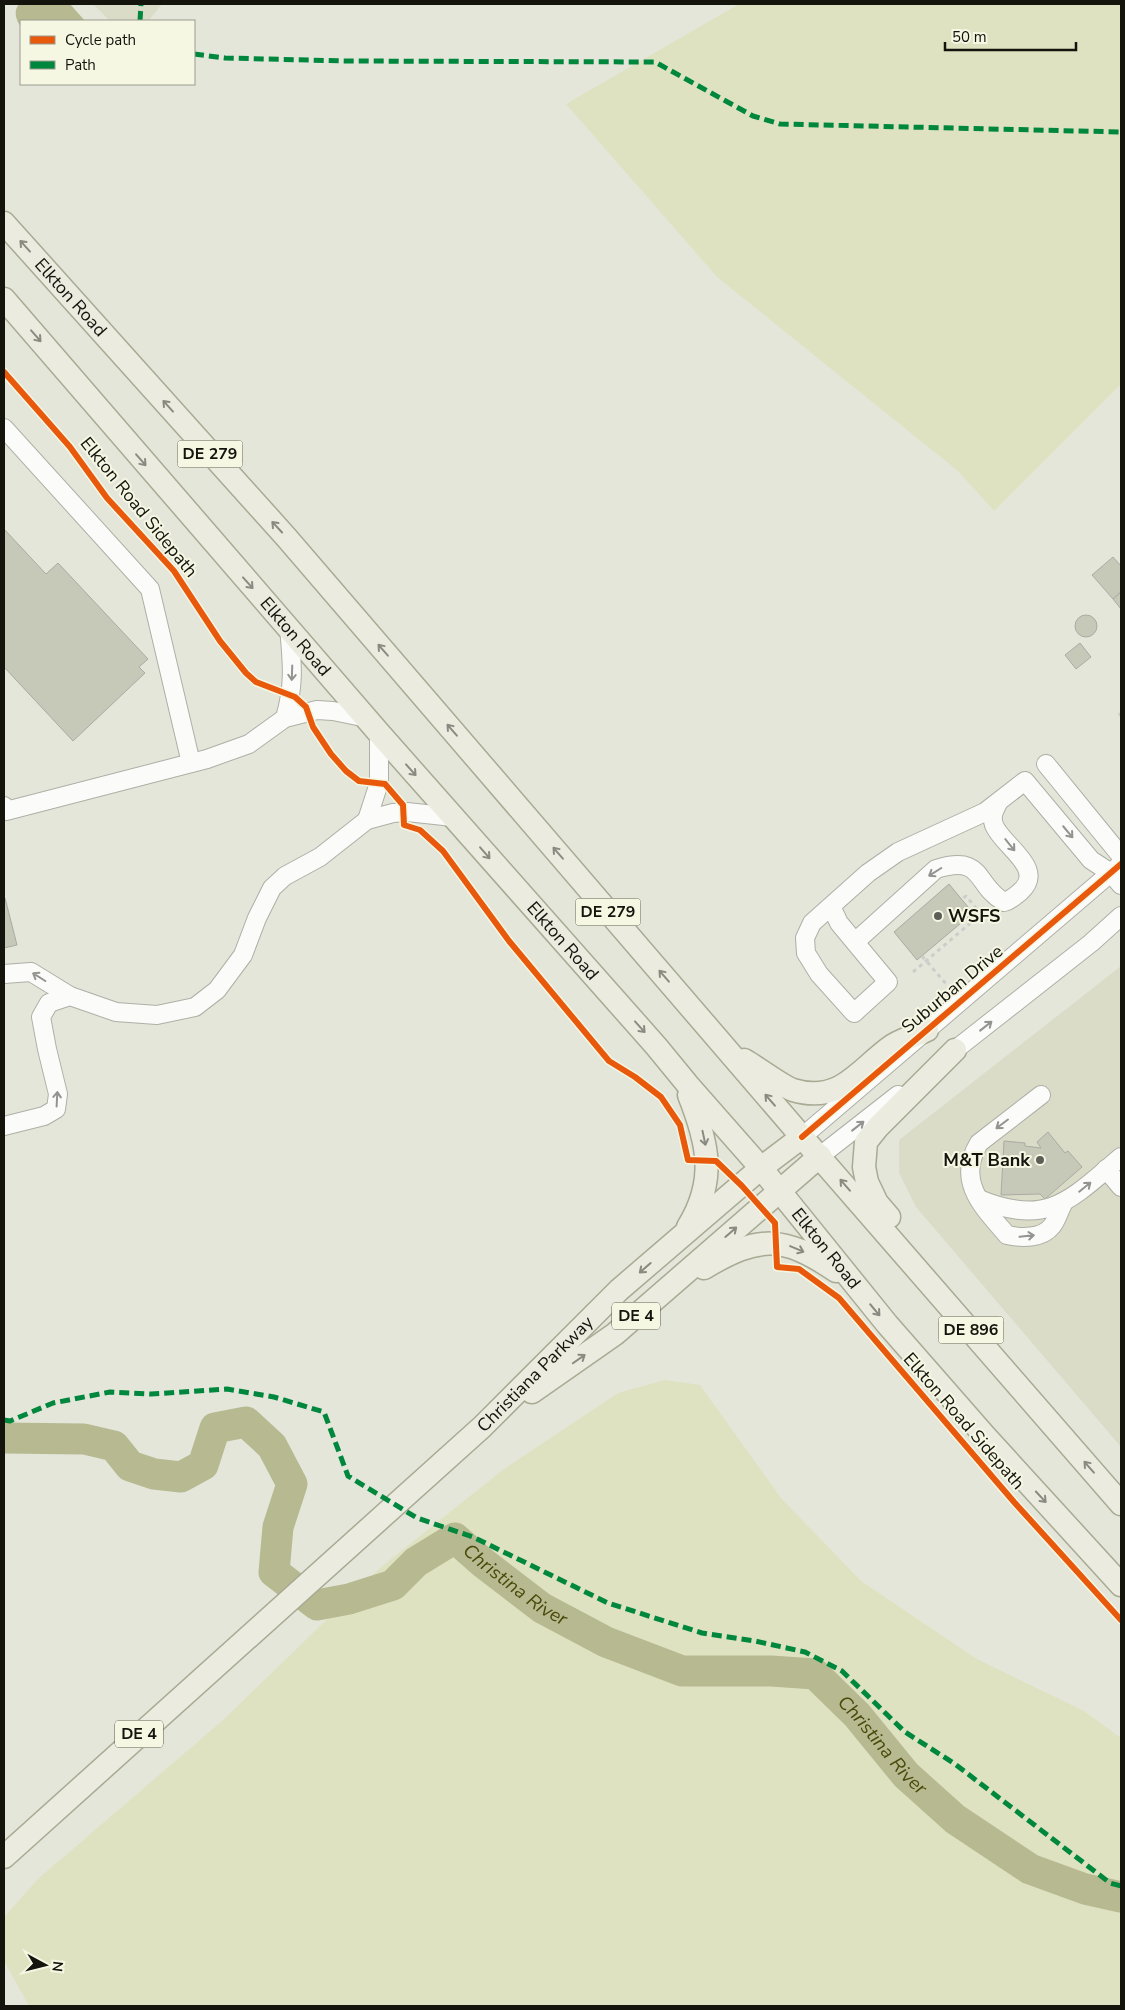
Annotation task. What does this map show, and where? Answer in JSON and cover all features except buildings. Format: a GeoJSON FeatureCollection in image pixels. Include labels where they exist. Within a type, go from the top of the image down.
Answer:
{"type":"FeatureCollection","features":[{"type":"Feature","properties":{"kind":"main road","name":"Elkton Road"},"geometry":{"type":"LineString","coordinates":[[4,223],[286,537],[726,1049],[1121,1504]]}},
{"type":"Feature","properties":{"kind":"main road","name":"Elkton Road"},"geometry":{"type":"LineString","coordinates":[[4,299],[242,577],[289,628],[682,1076],[761,1168],[852,1282],[985,1436],[1121,1584]]}},
{"type":"Feature","properties":{"kind":"main road"},"geometry":{"type":"LineString","coordinates":[[726,1049],[791,1090],[817,1094],[836,1090],[848,1084],[890,1046],[927,1030]]}},
{"type":"Feature","properties":{"kind":"main road"},"geometry":{"type":"LineString","coordinates":[[955,1050],[878,1127],[866,1142],[864,1167],[867,1182],[877,1203],[965,1303],[977,1337]]}},
{"type":"Feature","properties":{"kind":"main road"},"geometry":{"type":"LineString","coordinates":[[682,1076],[703,1130],[707,1161],[706,1182],[701,1201],[693,1219],[682,1236]]}},
{"type":"Feature","properties":{"kind":"main road","name":"Christiana Parkway"},"geometry":{"type":"LineString","coordinates":[[482,1427],[620,1290],[761,1168],[802,1137]]}},
{"type":"Feature","properties":{"kind":"main road","name":"Christiana Parkway"},"geometry":{"type":"LineString","coordinates":[[482,1427],[615,1334],[820,1156]]}},
{"type":"Feature","properties":{"kind":"main road"},"geometry":{"type":"LineString","coordinates":[[658,1296],[735,1251],[764,1243],[780,1243],[795,1247],[815,1257],[852,1282]]}},
{"type":"Feature","properties":{"kind":"main road","name":"DE 4"},"geometry":{"type":"LineString","coordinates":[[4,1857],[416,1484],[482,1427]]}},
{"type":"Feature","properties":{"kind":"street"},"geometry":{"type":"LineString","coordinates":[[4,428],[150,589],[191,763]]}},
{"type":"Feature","properties":{"kind":"street"},"geometry":{"type":"LineString","coordinates":[[285,718],[290,700],[293,671],[289,628]]}},
{"type":"Feature","properties":{"kind":"street"},"geometry":{"type":"LineString","coordinates":[[4,806],[6,811],[208,759],[249,744],[285,718],[317,710],[373,726],[379,783],[376,798],[367,820]]}},
{"type":"Feature","properties":{"kind":"street"},"geometry":{"type":"LineString","coordinates":[[1046,764],[1121,856]]}},
{"type":"Feature","properties":{"kind":"street"},"geometry":{"type":"LineString","coordinates":[[832,906],[839,923],[888,982],[854,1013],[819,974],[806,953],[805,938],[812,923],[868,873],[898,852],[985,812],[1025,782],[1091,860],[1118,874]]}},
{"type":"Feature","properties":{"kind":"street"},"geometry":{"type":"LineString","coordinates":[[855,942],[936,869],[952,864],[965,865],[978,874],[996,898],[1004,902],[1011,899],[1026,886],[1029,875],[1025,863],[994,826],[992,815],[998,803]]}},
{"type":"Feature","properties":{"kind":"street"},"geometry":{"type":"LineString","coordinates":[[4,974],[31,972],[70,996],[116,1012],[157,1015],[195,1007],[217,990],[243,955],[257,918],[272,888],[284,876],[320,857],[367,820],[393,812],[453,816]]}},
{"type":"Feature","properties":{"kind":"street","name":"Suburban Drive"},"geometry":{"type":"LineString","coordinates":[[802,1137],[927,1030],[1118,874]]}},
{"type":"Feature","properties":{"kind":"street"},"geometry":{"type":"LineString","coordinates":[[820,1156],[1091,943],[1121,916]]}},
{"type":"Feature","properties":{"kind":"street"},"geometry":{"type":"LineString","coordinates":[[4,1126],[44,1116],[56,1109],[58,1094],[41,1017],[49,1003],[70,996]]}},
{"type":"Feature","properties":{"kind":"street"},"geometry":{"type":"LineString","coordinates":[[1041,1095],[979,1142],[969,1164],[969,1179],[973,1191],[1007,1235],[1022,1238],[1040,1234],[1052,1227],[1063,1204]]}},
{"type":"Feature","properties":{"kind":"street"},"geometry":{"type":"LineString","coordinates":[[979,1199],[998,1207],[1018,1210],[1044,1210],[1063,1204],[1121,1156]]}},
{"type":"Feature","properties":{"kind":"street"},"geometry":{"type":"LineString","coordinates":[[1106,1170],[1121,1187]]}},
{"type":"Feature","properties":{"kind":"path"},"geometry":{"type":"LineString","coordinates":[[913,972],[981,914],[966,896],[962,899]]}},
{"type":"Feature","properties":{"kind":"path"},"geometry":{"type":"LineString","coordinates":[[922,956],[947,985]]}},
{"type":"Feature","properties":{"kind":"shaded area"},"geometry":{"type":"Polygon","coordinates":[[[19,4],[70,4],[84,20],[20,20],[20,25],[16,16],[19,4]]]}},
{"type":"Feature","properties":{"kind":"shaded area"},"geometry":{"type":"Polygon","coordinates":[[[93,4],[162,4],[149,20],[109,20],[93,4]]]}},
{"type":"Feature","properties":{"kind":"shaded area"},"geometry":{"type":"Polygon","coordinates":[[[739,4],[1121,4],[1121,384],[994,511],[958,471],[717,277],[566,104],[739,4]]]}},
{"type":"Feature","properties":{"kind":"shaded area"},"geometry":{"type":"Polygon","coordinates":[[[1121,966],[1121,1447],[916,1207],[899,1173],[899,1140],[1121,966]]]}},
{"type":"Feature","properties":{"kind":"shaded area"},"geometry":{"type":"Polygon","coordinates":[[[665,1380],[700,1385],[781,1498],[861,1581],[977,1659],[1084,1711],[1121,1738],[1121,2006],[29,2006],[4,1961],[4,1917],[39,1878],[222,1721],[381,1567],[504,1469],[618,1393],[665,1380]]]}},
{"type":"Feature","properties":{"kind":"waterway","name":"Christina River"},"geometry":{"type":"LineString","coordinates":[[4,1438],[84,1439],[114,1446],[130,1466],[154,1474],[181,1477],[203,1465],[215,1428],[246,1422],[272,1446],[292,1484],[278,1527],[274,1572],[317,1605],[349,1599],[393,1585],[416,1562],[455,1538],[482,1562],[542,1608],[606,1642],[682,1671],[771,1671],[815,1674],[857,1715],[906,1775],[955,1819],[1030,1869],[1085,1889],[1121,1897]]}},
{"type":"Feature","properties":{"kind":"marked path"},"geometry":{"type":"LineString","coordinates":[[140,20],[141,4]]}},
{"type":"Feature","properties":{"kind":"marked path"},"geometry":{"type":"LineString","coordinates":[[195,54],[225,58],[348,61],[655,62],[753,116],[780,124],[1121,132]]}},
{"type":"Feature","properties":{"kind":"marked path"},"geometry":{"type":"LineString","coordinates":[[4,1420],[10,1421],[53,1403],[110,1392],[151,1394],[227,1389],[274,1397],[324,1412],[348,1476],[417,1518],[473,1537],[608,1603],[702,1633],[755,1641],[805,1652],[842,1671],[905,1732],[955,1764],[1110,1883],[1121,1886]]}},
{"type":"Feature","properties":{"kind":"cycle path","name":"Elkton Road Sidepath"},"geometry":{"type":"LineString","coordinates":[[4,372],[70,447],[107,498],[174,571],[220,641],[246,673],[256,682],[295,697],[306,707],[313,727],[331,754],[346,771],[359,781],[385,784],[403,805],[404,825],[420,830],[443,851],[509,941],[609,1061],[635,1077],[661,1097],[680,1125],[688,1160],[716,1161],[742,1186],[775,1223],[777,1267],[799,1269],[839,1298],[1014,1502],[1121,1620]]}},
{"type":"Feature","properties":{"kind":"cycle path"},"geometry":{"type":"LineString","coordinates":[[802,1137],[1121,864]]}},
{"type":"Feature","properties":{"kind":"place","name":"WSFS"},"geometry":{"type":"Point","coordinates":[938,916]}},
{"type":"Feature","properties":{"kind":"place","name":"M&T Bank"},"geometry":{"type":"Point","coordinates":[1040,1160]}}]}
